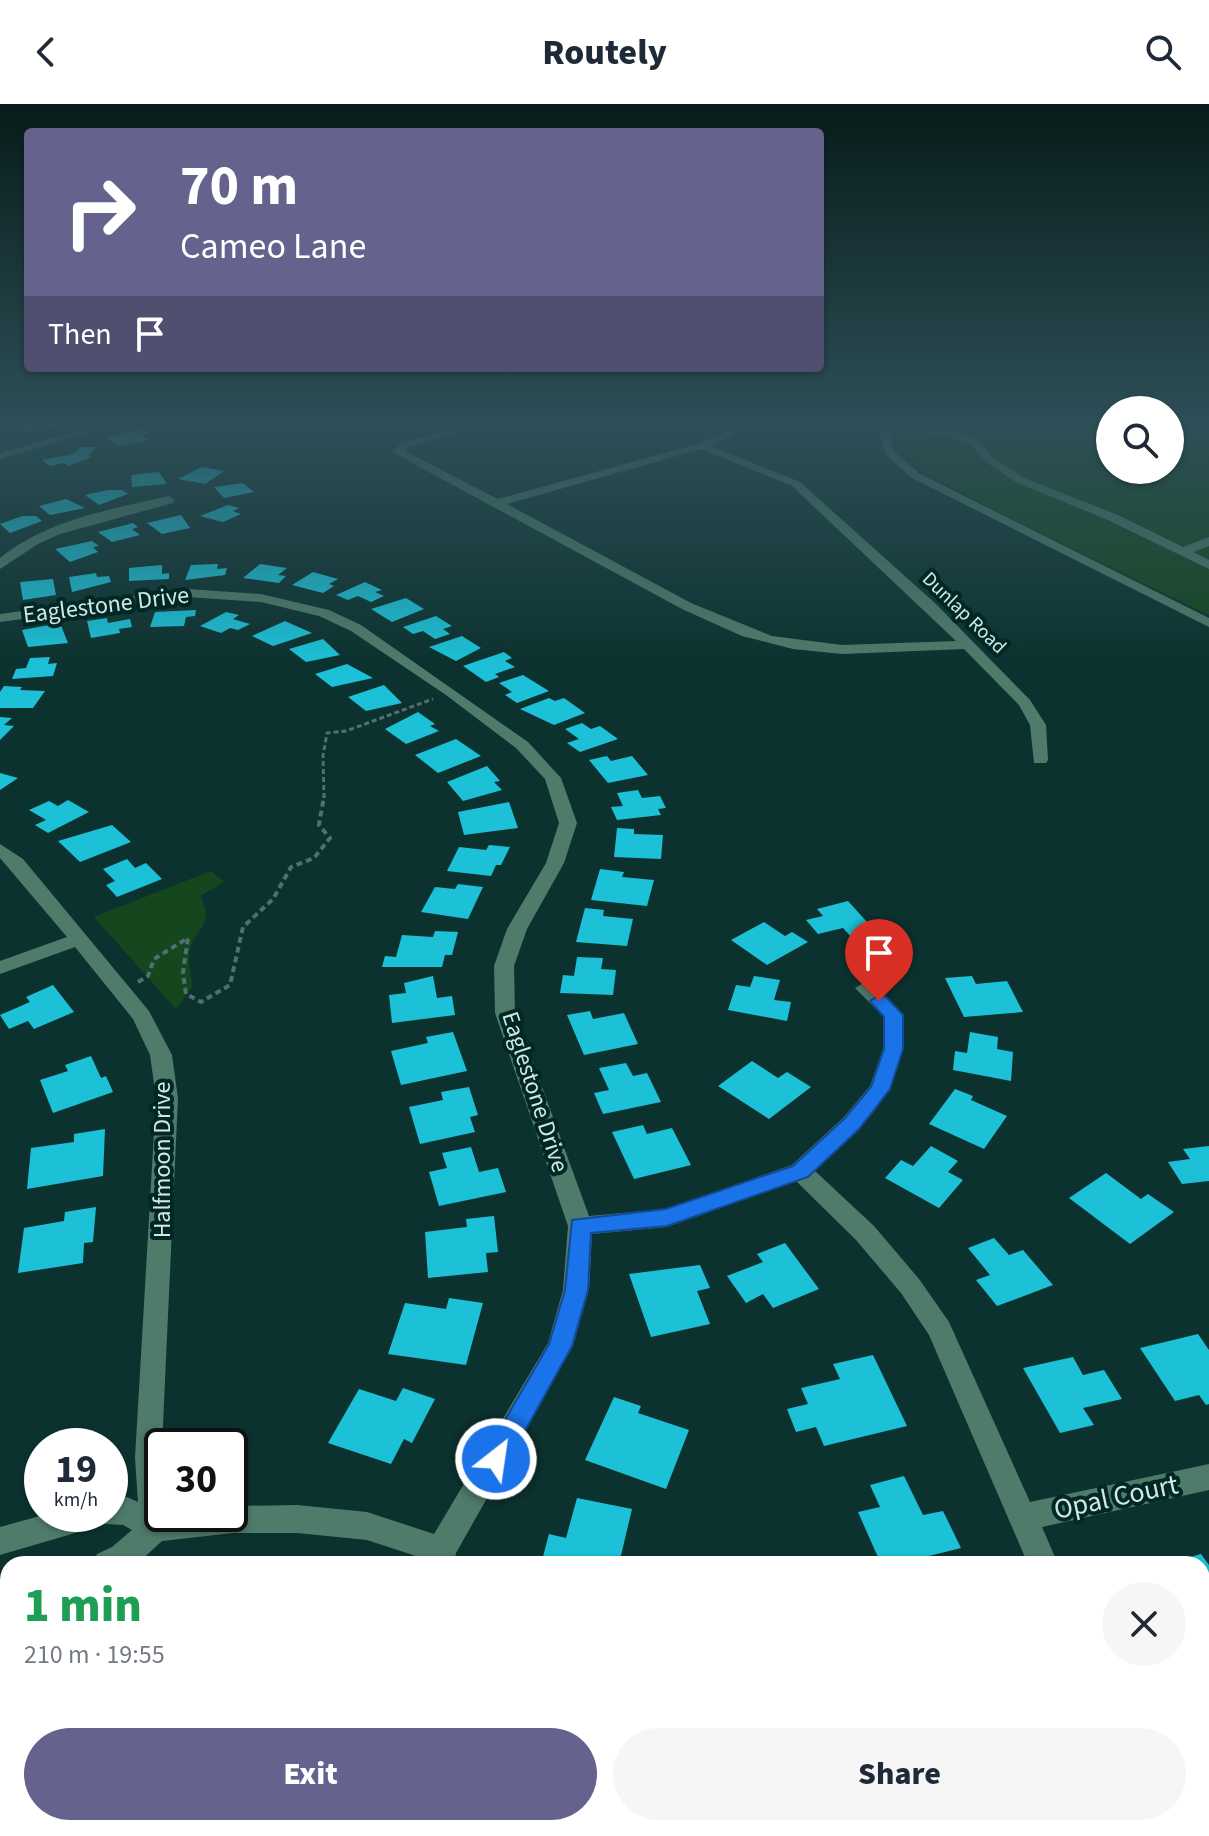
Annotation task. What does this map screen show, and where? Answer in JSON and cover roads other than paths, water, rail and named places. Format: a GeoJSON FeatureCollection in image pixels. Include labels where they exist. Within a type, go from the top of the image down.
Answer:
{"type":"FeatureCollection","features":[{"type":"Feature","properties":{"kind":"street"},"geometry":{"type":"LineString","coordinates":[[2,560],[85,521],[154,504]]}},
{"type":"Feature","properties":{"kind":"street"},"geometry":{"type":"LineString","coordinates":[[499,504],[730,626],[769,639],[812,647],[873,651],[968,644]]}},
{"type":"Feature","properties":{"kind":"street","name":"Dunlap Road"},"geometry":{"type":"LineString","coordinates":[[817,504],[968,644],[1025,703],[1038,725],[1040,760]]}},
{"type":"Feature","properties":{"kind":"street"},"geometry":{"type":"LineString","coordinates":[[971,504],[1209,623]]}},
{"type":"Feature","properties":{"kind":"street"},"geometry":{"type":"LineString","coordinates":[[1079,504],[1209,565]]}},
{"type":"Feature","properties":{"kind":"street"},"geometry":{"type":"LineString","coordinates":[[1181,553],[1209,541]]}},
{"type":"Feature","properties":{"kind":"street","name":"Eaglestone Drive"},"geometry":{"type":"LineString","coordinates":[[0,618],[188,593],[261,598],[324,613],[356,628],[451,692],[522,745],[553,778],[568,823],[555,863],[517,929],[504,966],[505,1013],[580,1226],[576,1290],[560,1346],[441,1556]]}},
{"type":"Feature","properties":{"kind":"street","name":"Halfmoon Drive"},"geometry":{"type":"LineString","coordinates":[[0,849],[17,863],[142,1016],[161,1055],[167,1098],[165,1191],[151,1428]]}},
{"type":"Feature","properties":{"kind":"street"},"geometry":{"type":"LineString","coordinates":[[0,968],[80,939]]}},
{"type":"Feature","properties":{"kind":"street"},"geometry":{"type":"LineString","coordinates":[[580,1226],[667,1218],[800,1171],[852,1123],[880,1089],[894,1049],[894,1015],[865,988]]}},
{"type":"Feature","properties":{"kind":"street"},"geometry":{"type":"LineString","coordinates":[[800,1171],[865,1233],[910,1286],[940,1330],[1040,1556]]}},
{"type":"Feature","properties":{"kind":"street","name":"Opal Court"},"geometry":{"type":"LineString","coordinates":[[1024,1517],[1209,1477]]}},
{"type":"Feature","properties":{"kind":"street"},"geometry":{"type":"LineString","coordinates":[[248,1519],[297,1519],[367,1526],[438,1556]]}},
{"type":"Feature","properties":{"kind":"street"},"geometry":{"type":"LineString","coordinates":[[0,1541],[32,1532]]}},
{"type":"Feature","properties":{"kind":"street"},"geometry":{"type":"LineString","coordinates":[[124,1556],[151,1532]]}}]}
